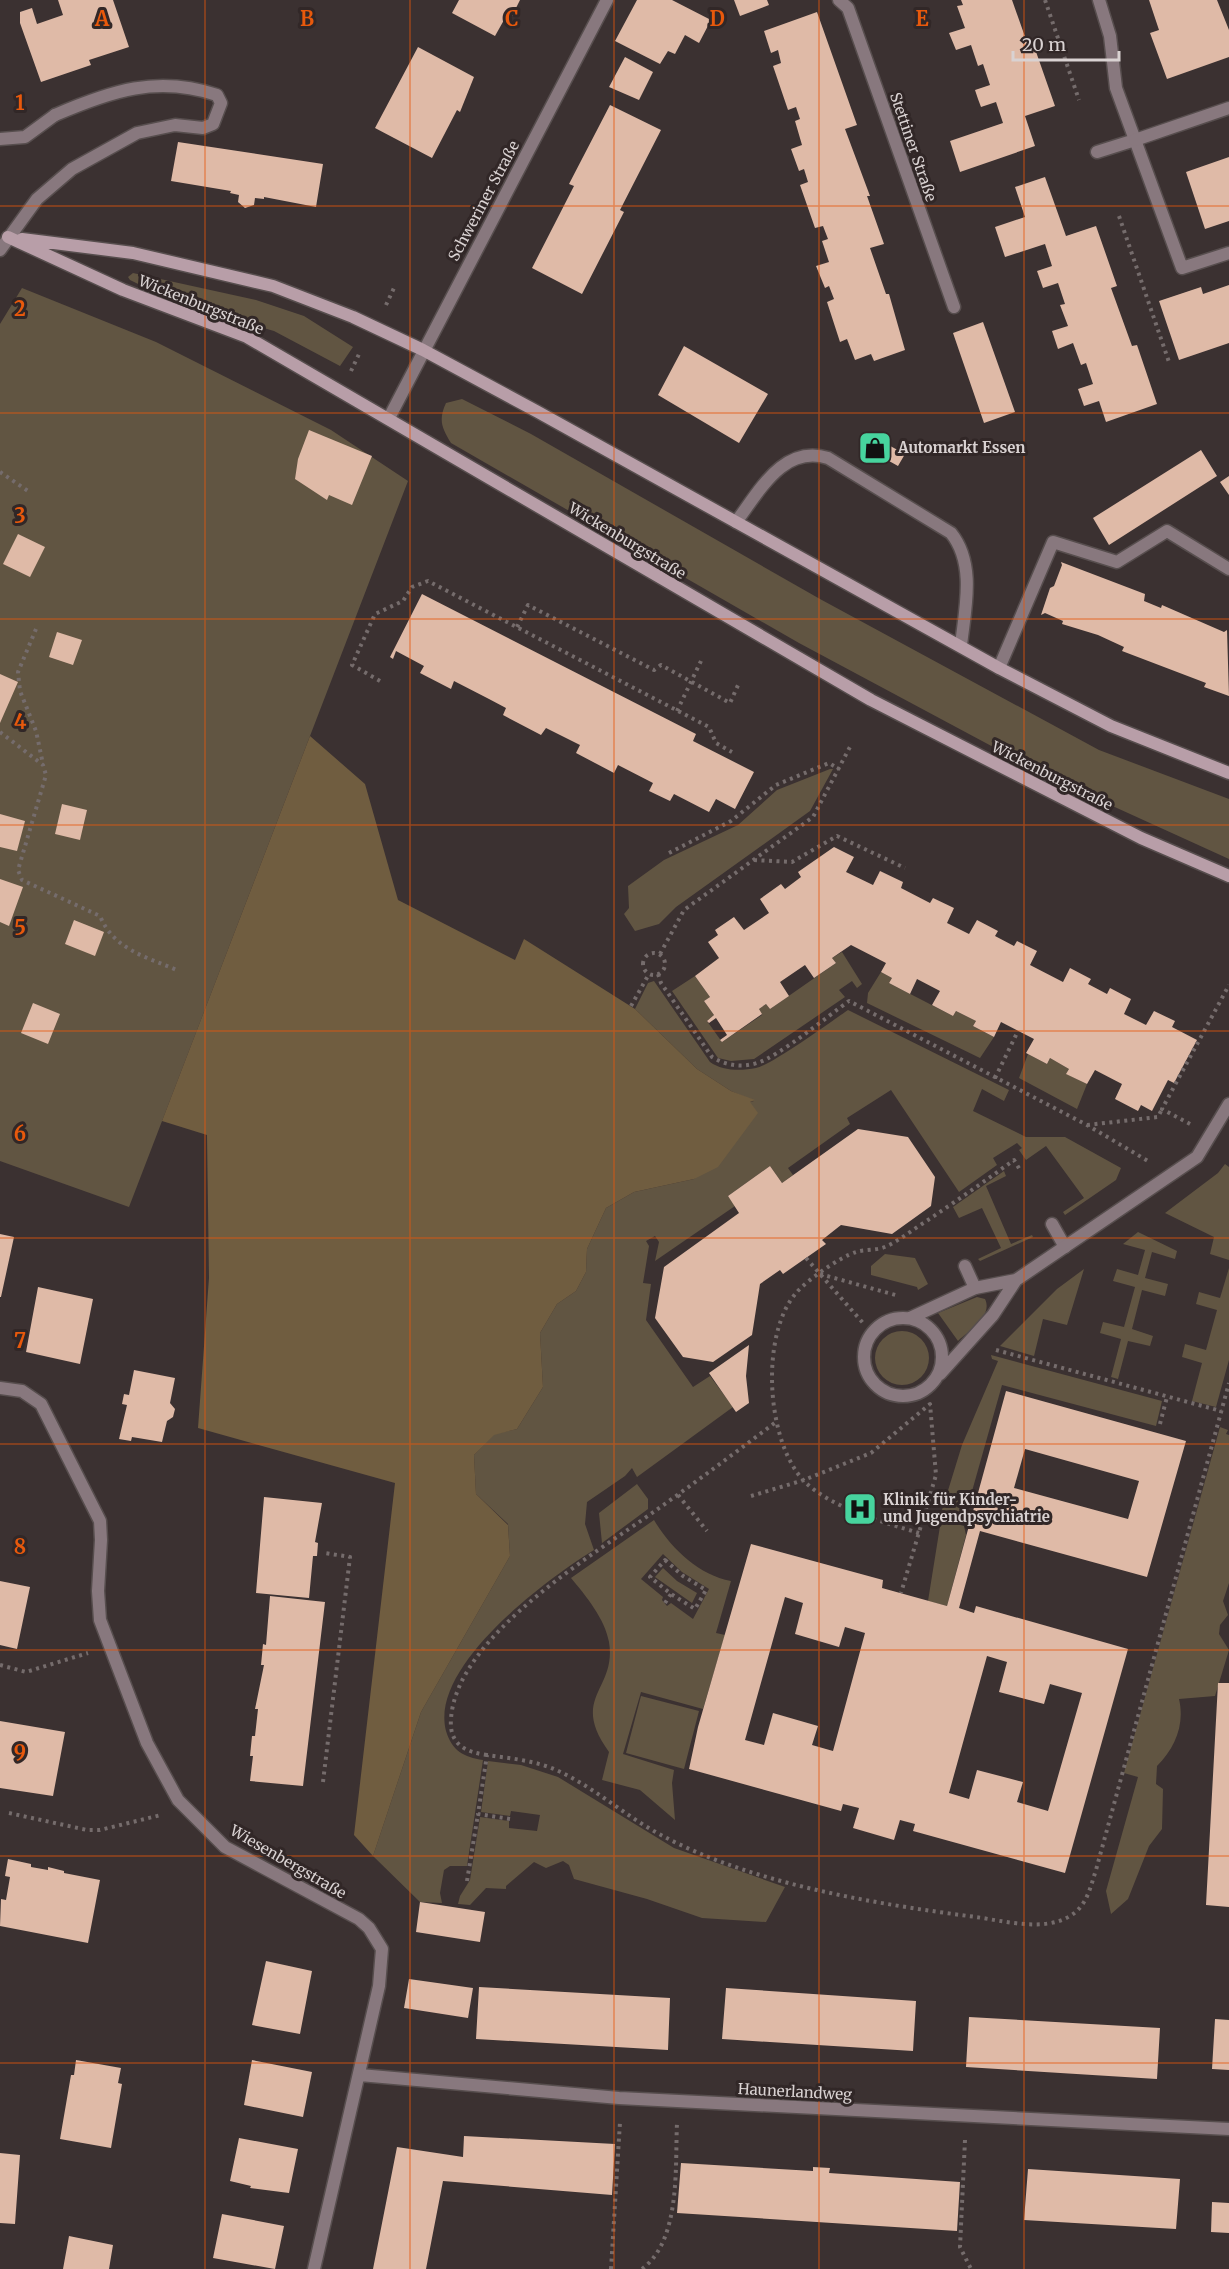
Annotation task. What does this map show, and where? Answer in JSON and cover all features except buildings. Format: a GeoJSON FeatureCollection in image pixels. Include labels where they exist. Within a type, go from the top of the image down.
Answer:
{"type":"FeatureCollection","features":[{"type":"Feature","properties":{"kind":"main road","name":"Wickenburgstraße"},"geometry":{"type":"LineString","coordinates":[[4,237],[133,253],[273,286],[353,317],[423,350],[999,668],[1111,726],[1229,773]]}},
{"type":"Feature","properties":{"kind":"main road","name":"Wickenburgstraße"},"geometry":{"type":"LineString","coordinates":[[4,237],[123,290],[247,336],[668,584],[871,700],[1141,838],[1229,876]]}},
{"type":"Feature","properties":{"kind":"street","name":"Schweriner Straße"},"geometry":{"type":"LineString","coordinates":[[389,418],[607,0]]}},
{"type":"Feature","properties":{"kind":"street","name":"Stettiner Straße"},"geometry":{"type":"LineString","coordinates":[[839,0],[848,8],[954,307]]}},
{"type":"Feature","properties":{"kind":"street"},"geometry":{"type":"LineString","coordinates":[[1098,0],[1110,36],[1116,88],[1182,268],[1229,253]]}},
{"type":"Feature","properties":{"kind":"street"},"geometry":{"type":"LineString","coordinates":[[0,139],[25,137],[55,115],[105,94],[158,85],[192,87],[217,95],[221,103],[213,124],[203,128],[175,125],[137,133],[72,169],[36,199],[4,237],[0,250]]}},
{"type":"Feature","properties":{"kind":"street"},"geometry":{"type":"LineString","coordinates":[[1097,152],[1229,108]]}},
{"type":"Feature","properties":{"kind":"street"},"geometry":{"type":"LineString","coordinates":[[736,522],[778,468],[805,455],[828,458],[951,534],[959,543],[966,572],[961,645]]}},
{"type":"Feature","properties":{"kind":"street"},"geometry":{"type":"LineString","coordinates":[[999,668],[1053,542],[1118,562],[1167,531],[1229,569]]}},
{"type":"Feature","properties":{"kind":"street"},"geometry":{"type":"LineString","coordinates":[[1016,1280],[975,1288],[910,1318],[890,1320],[871,1334],[864,1355],[869,1376],[884,1391],[905,1396],[925,1389],[993,1315],[1016,1280],[1197,1157],[1210,1140],[1229,1104]]}},
{"type":"Feature","properties":{"kind":"street"},"geometry":{"type":"LineString","coordinates":[[1052,1224],[1065,1246]]}},
{"type":"Feature","properties":{"kind":"street"},"geometry":{"type":"LineString","coordinates":[[965,1266],[975,1288]]}},
{"type":"Feature","properties":{"kind":"street"},"geometry":{"type":"LineString","coordinates":[[910,1318],[925,1324],[935,1334],[941,1346],[942,1360],[937,1376]]}},
{"type":"Feature","properties":{"kind":"street","name":"Wiesenbergstraße"},"geometry":{"type":"LineString","coordinates":[[0,1388],[22,1391],[41,1404],[100,1521],[98,1591],[100,1620],[147,1743],[178,1800],[225,1847],[359,1919],[378,1937],[383,1963],[360,2075],[314,2269]]}},
{"type":"Feature","properties":{"kind":"street","name":"Haunerlandweg"},"geometry":{"type":"LineString","coordinates":[[360,2075],[619,2098],[1229,2129]]}},
{"type":"Feature","properties":{"kind":"path"},"geometry":{"type":"LineString","coordinates":[[1045,0],[1079,100]]}},
{"type":"Feature","properties":{"kind":"path"},"geometry":{"type":"LineString","coordinates":[[1119,216],[1170,365]]}},
{"type":"Feature","properties":{"kind":"path"},"geometry":{"type":"LineString","coordinates":[[383,311],[394,288]]}},
{"type":"Feature","properties":{"kind":"path"},"geometry":{"type":"LineString","coordinates":[[351,371],[360,352]]}},
{"type":"Feature","properties":{"kind":"path"},"geometry":{"type":"LineString","coordinates":[[0,472],[28,491]]}},
{"type":"Feature","properties":{"kind":"path"},"geometry":{"type":"LineString","coordinates":[[380,681],[352,665],[375,614],[403,601],[412,587],[428,581],[709,727],[716,743],[732,752]]}},
{"type":"Feature","properties":{"kind":"path"},"geometry":{"type":"LineString","coordinates":[[517,627],[528,605],[654,670],[661,665],[730,703],[740,682]]}},
{"type":"Feature","properties":{"kind":"path"},"geometry":{"type":"LineString","coordinates":[[36,629],[18,672],[20,691],[36,731],[46,775],[18,870],[22,880],[100,916],[105,929],[123,948],[179,971]]}},
{"type":"Feature","properties":{"kind":"path"},"geometry":{"type":"LineString","coordinates":[[677,711],[701,662]]}},
{"type":"Feature","properties":{"kind":"path"},"geometry":{"type":"LineString","coordinates":[[0,732],[43,765]]}},
{"type":"Feature","properties":{"kind":"path"},"geometry":{"type":"LineString","coordinates":[[660,954],[684,910],[813,817],[851,745]]}},
{"type":"Feature","properties":{"kind":"path"},"geometry":{"type":"LineString","coordinates":[[669,853],[731,821],[776,785],[829,763],[838,769]]}},
{"type":"Feature","properties":{"kind":"path"},"geometry":{"type":"LineString","coordinates":[[753,860],[792,862],[837,836],[905,868]]}},
{"type":"Feature","properties":{"kind":"path"},"geometry":{"type":"LineString","coordinates":[[658,974],[650,974],[643,968],[644,958],[650,953],[660,954]]}},
{"type":"Feature","properties":{"kind":"path"},"geometry":{"type":"LineString","coordinates":[[658,974],[665,964],[660,954]]}},
{"type":"Feature","properties":{"kind":"path"},"geometry":{"type":"LineString","coordinates":[[632,1006],[650,974]]}},
{"type":"Feature","properties":{"kind":"path"},"geometry":{"type":"LineString","coordinates":[[658,974],[661,983],[712,1057],[721,1062],[733,1065],[756,1064],[849,1001],[1087,1125],[1172,1175]]}},
{"type":"Feature","properties":{"kind":"path"},"geometry":{"type":"LineString","coordinates":[[1087,1125],[1158,1118],[1229,985]]}},
{"type":"Feature","properties":{"kind":"path"},"geometry":{"type":"LineString","coordinates":[[995,1078],[1017,1034]]}},
{"type":"Feature","properties":{"kind":"path"},"geometry":{"type":"LineString","coordinates":[[1162,1110],[1193,1126],[1210,1140]]}},
{"type":"Feature","properties":{"kind":"path"},"geometry":{"type":"LineString","coordinates":[[919,1533],[858,1513],[821,1493],[804,1480],[790,1459],[776,1422],[774,1358],[780,1325],[797,1292],[820,1274],[855,1252],[885,1247],[1014,1160],[1020,1170]]}},
{"type":"Feature","properties":{"kind":"path"},"geometry":{"type":"LineString","coordinates":[[806,1258],[863,1323]]}},
{"type":"Feature","properties":{"kind":"path"},"geometry":{"type":"LineString","coordinates":[[820,1274],[908,1298]]}},
{"type":"Feature","properties":{"kind":"path"},"geometry":{"type":"LineString","coordinates":[[989,1348],[1221,1411]]}},
{"type":"Feature","properties":{"kind":"path"},"geometry":{"type":"LineString","coordinates":[[776,1422],[524,1606],[471,1665],[453,1704],[450,1728],[452,1736],[463,1749],[525,1760],[554,1769],[661,1835],[729,1864],[827,1892],[950,1914],[1030,1924],[1058,1921],[1070,1917],[1082,1908],[1096,1870],[1229,1383]]}},
{"type":"Feature","properties":{"kind":"path"},"geometry":{"type":"LineString","coordinates":[[1160,1424],[1167,1397]]}},
{"type":"Feature","properties":{"kind":"path"},"geometry":{"type":"LineString","coordinates":[[751,1496],[804,1480],[872,1453],[930,1404],[936,1474],[901,1593]]}},
{"type":"Feature","properties":{"kind":"path"},"geometry":{"type":"LineString","coordinates":[[678,1495],[707,1531]]}},
{"type":"Feature","properties":{"kind":"path"},"geometry":{"type":"LineString","coordinates":[[323,1782],[350,1557],[325,1553]]}},
{"type":"Feature","properties":{"kind":"path"},"geometry":{"type":"LineString","coordinates":[[665,1560],[683,1576],[706,1590],[695,1609],[671,1594],[650,1577],[665,1560]]}},
{"type":"Feature","properties":{"kind":"path"},"geometry":{"type":"LineString","coordinates":[[665,1603],[671,1594]]}},
{"type":"Feature","properties":{"kind":"path"},"geometry":{"type":"LineString","coordinates":[[0,1665],[26,1672],[88,1653]]}},
{"type":"Feature","properties":{"kind":"path"},"geometry":{"type":"LineString","coordinates":[[467,1881],[487,1755]]}},
{"type":"Feature","properties":{"kind":"path"},"geometry":{"type":"LineString","coordinates":[[9,1814],[87,1830],[110,1828],[166,1814]]}},
{"type":"Feature","properties":{"kind":"path"},"geometry":{"type":"LineString","coordinates":[[477,1814],[510,1819]]}},
{"type":"Feature","properties":{"kind":"path"},"geometry":{"type":"LineString","coordinates":[[611,2269],[621,2112]]}},
{"type":"Feature","properties":{"kind":"path"},"geometry":{"type":"LineString","coordinates":[[642,2269],[661,2246],[673,2210],[678,2116]]}},
{"type":"Feature","properties":{"kind":"path"},"geometry":{"type":"LineString","coordinates":[[965,2133],[960,2247],[971,2269]]}},
{"type":"Feature","properties":{"kind":"shaded area"},"geometry":{"type":"Polygon","coordinates":[[[133,273],[256,300],[304,316],[353,347],[340,366],[274,331],[179,304],[130,280],[128,277],[133,273]]]}},
{"type":"Feature","properties":{"kind":"shaded area"},"geometry":{"type":"Polygon","coordinates":[[[22,288],[156,342],[331,430],[408,481],[129,1207],[0,1161],[0,324],[22,288]]]}},
{"type":"Feature","properties":{"kind":"shaded area"},"geometry":{"type":"Polygon","coordinates":[[[462,399],[531,434],[820,599],[1099,750],[1229,799],[1229,859],[1051,778],[799,643],[451,443],[443,428],[442,414],[446,403],[462,399]]]}},
{"type":"Feature","properties":{"kind":"shaded area"},"geometry":{"type":"Polygon","coordinates":[[[310,736],[365,784],[398,900],[515,960],[524,939],[635,1009],[697,1069],[731,1091],[755,1100],[750,1102],[758,1113],[718,1167],[694,1179],[634,1192],[606,1208],[587,1249],[586,1272],[576,1291],[557,1304],[540,1333],[543,1387],[517,1429],[494,1435],[474,1455],[476,1494],[508,1525],[510,1556],[421,1712],[373,1856],[354,1835],[395,1483],[198,1428],[209,1278],[207,1135],[162,1121],[310,736]]]}},
{"type":"Feature","properties":{"kind":"shaded area"},"geometry":{"type":"Polygon","coordinates":[[[833,769],[810,811],[676,907],[659,924],[635,931],[624,914],[629,908],[628,886],[664,860],[738,825],[777,790],[833,769]]]}},
{"type":"Feature","properties":{"kind":"shaded area"},"geometry":{"type":"Polygon","coordinates":[[[842,952],[862,984],[857,988],[852,981],[839,990],[845,997],[754,1059],[731,1061],[718,1058],[672,991],[695,976],[710,997],[704,1001],[714,1015],[707,1021],[722,1042],[762,1015],[759,1009],[766,1004],[770,1009],[836,963],[832,958],[842,952]]]}},
{"type":"Feature","properties":{"kind":"shaded area"},"geometry":{"type":"Polygon","coordinates":[[[881,972],[892,978],[889,983],[953,1016],[956,1011],[976,1021],[973,1026],[994,1037],[980,1058],[867,1003],[868,993],[881,972]]]}},
{"type":"Feature","properties":{"kind":"shaded area"},"geometry":{"type":"Polygon","coordinates":[[[654,981],[710,1062],[715,1065],[732,1070],[756,1068],[787,1052],[848,1010],[1009,1090],[1004,1101],[982,1089],[973,1111],[1026,1137],[1065,1137],[1121,1168],[1116,1180],[1065,1215],[1063,1212],[1084,1198],[1046,1146],[1026,1160],[1019,1150],[1022,1148],[1017,1143],[993,1158],[997,1165],[959,1192],[891,1090],[847,1118],[850,1124],[788,1168],[793,1175],[782,1183],[770,1166],[728,1196],[735,1206],[655,1261],[659,1242],[655,1236],[646,1241],[649,1246],[643,1283],[651,1284],[646,1320],[693,1387],[710,1376],[733,1407],[637,1477],[632,1468],[625,1476],[587,1502],[585,1524],[594,1550],[549,1581],[496,1627],[473,1653],[455,1679],[446,1706],[446,1731],[452,1744],[460,1752],[483,1760],[467,1866],[450,1866],[444,1870],[440,1893],[442,1903],[420,1902],[373,1856],[421,1712],[510,1556],[508,1524],[476,1494],[474,1455],[494,1434],[517,1429],[543,1387],[540,1333],[557,1304],[576,1291],[586,1272],[587,1249],[606,1208],[634,1192],[694,1179],[750,1102],[754,1101],[731,1091],[697,1069],[635,1009],[648,983],[654,981]]]}},
{"type":"Feature","properties":{"kind":"shaded area"},"geometry":{"type":"Polygon","coordinates":[[[1028,1054],[1047,1064],[1050,1058],[1069,1069],[1067,1074],[1087,1084],[1077,1109],[1019,1078],[1028,1054]]]}},
{"type":"Feature","properties":{"kind":"shaded area"},"geometry":{"type":"Polygon","coordinates":[[[1225,1164],[1229,1167],[1229,1260],[1210,1254],[1214,1237],[1165,1213],[1218,1173],[1225,1164]]]}},
{"type":"Feature","properties":{"kind":"shaded area"},"geometry":{"type":"Polygon","coordinates":[[[1004,1171],[1006,1176],[986,1186],[1011,1244],[1032,1235],[1033,1237],[980,1261],[978,1259],[1001,1248],[982,1208],[959,1218],[953,1207],[1004,1171]]]}},
{"type":"Feature","properties":{"kind":"shaded area"},"geometry":{"type":"Polygon","coordinates":[[[1138,1232],[1177,1251],[1175,1259],[1152,1252],[1145,1278],[1168,1284],[1165,1296],[1142,1290],[1132,1329],[1153,1336],[1150,1346],[1128,1341],[1118,1379],[1111,1377],[1121,1339],[1100,1333],[1103,1322],[1124,1327],[1135,1287],[1113,1281],[1117,1269],[1138,1275],[1145,1250],[1123,1244],[1138,1232]]]}},
{"type":"Feature","properties":{"kind":"shaded area"},"geometry":{"type":"Polygon","coordinates":[[[885,1254],[915,1258],[928,1284],[918,1290],[917,1287],[871,1275],[871,1266],[885,1254]]]}},
{"type":"Feature","properties":{"kind":"shaded area"},"geometry":{"type":"Polygon","coordinates":[[[1229,1268],[1229,1360],[1216,1407],[1192,1401],[1202,1363],[1182,1357],[1185,1344],[1206,1350],[1217,1310],[1196,1304],[1199,1292],[1220,1298],[1229,1268]]]}},
{"type":"Feature","properties":{"kind":"shaded area"},"geometry":{"type":"Polygon","coordinates":[[[1084,1269],[1067,1325],[1043,1319],[1034,1356],[1000,1346],[1057,1289],[1084,1269]]]}},
{"type":"Feature","properties":{"kind":"shaded area"},"geometry":{"type":"Polygon","coordinates":[[[977,1297],[985,1299],[986,1311],[979,1322],[958,1341],[938,1313],[977,1297]]]}},
{"type":"Feature","properties":{"kind":"shaded area"},"geometry":{"type":"Polygon","coordinates":[[[897,1331],[907,1331],[917,1335],[925,1343],[929,1358],[925,1373],[917,1381],[907,1385],[897,1385],[887,1381],[879,1373],[875,1363],[875,1353],[879,1343],[887,1335],[897,1331]]]}},
{"type":"Feature","properties":{"kind":"shaded area"},"geometry":{"type":"Polygon","coordinates":[[[991,1355],[1162,1401],[1156,1426],[1002,1385],[965,1516],[942,1510],[962,1445],[998,1361],[992,1359],[991,1355]]]}},
{"type":"Feature","properties":{"kind":"shaded area"},"geometry":{"type":"Polygon","coordinates":[[[1220,1427],[1228,1430],[1226,1434],[1229,1435],[1229,1583],[1223,1601],[1228,1615],[1220,1625],[1219,1634],[1229,1650],[1215,1696],[1179,1699],[1181,1718],[1177,1736],[1169,1752],[1157,1766],[1156,1784],[1163,1789],[1162,1829],[1149,1846],[1128,1899],[1111,1914],[1106,1891],[1138,1777],[1124,1773],[1220,1427]]]}},
{"type":"Feature","properties":{"kind":"shaded area"},"geometry":{"type":"Polygon","coordinates":[[[637,1484],[648,1499],[648,1509],[602,1543],[599,1513],[637,1484]]]}},
{"type":"Feature","properties":{"kind":"shaded area"},"geometry":{"type":"Polygon","coordinates":[[[654,1520],[677,1550],[696,1566],[707,1573],[731,1581],[716,1633],[725,1635],[703,1709],[641,1692],[623,1754],[674,1770],[672,1783],[675,1820],[640,1790],[602,1780],[609,1752],[598,1733],[593,1718],[597,1694],[607,1672],[610,1658],[609,1642],[599,1616],[571,1578],[654,1520]],[[663,1554],[641,1579],[663,1597],[662,1600],[667,1606],[671,1603],[693,1619],[709,1589],[682,1572],[663,1554]]]}},
{"type":"Feature","properties":{"kind":"shaded area"},"geometry":{"type":"Polygon","coordinates":[[[941,1520],[964,1526],[966,1535],[947,1606],[928,1601],[941,1520]]]}},
{"type":"Feature","properties":{"kind":"shaded area"},"geometry":{"type":"Polygon","coordinates":[[[663,1568],[677,1581],[697,1593],[692,1603],[655,1577],[663,1568]]]}},
{"type":"Feature","properties":{"kind":"shaded area"},"geometry":{"type":"Polygon","coordinates":[[[641,1696],[699,1711],[684,1769],[626,1753],[641,1696]]]}},
{"type":"Feature","properties":{"kind":"shaded area"},"geometry":{"type":"Polygon","coordinates":[[[488,1761],[521,1765],[558,1777],[674,1848],[785,1887],[766,1922],[702,1918],[647,1899],[574,1879],[569,1865],[563,1861],[546,1868],[534,1862],[506,1886],[506,1889],[486,1888],[470,1905],[458,1904],[470,1880],[480,1817],[509,1821],[509,1828],[537,1831],[540,1815],[511,1811],[510,1816],[481,1812],[488,1761]]]}},
{"type":"Feature","properties":{"kind":"place","name":"Automarkt Essen"},"geometry":{"type":"Point","coordinates":[875,448]}},
{"type":"Feature","properties":{"kind":"place","name":"Klinik für Kinder- und Jugendpsychiatrie"},"geometry":{"type":"Point","coordinates":[860,1509]}}]}
